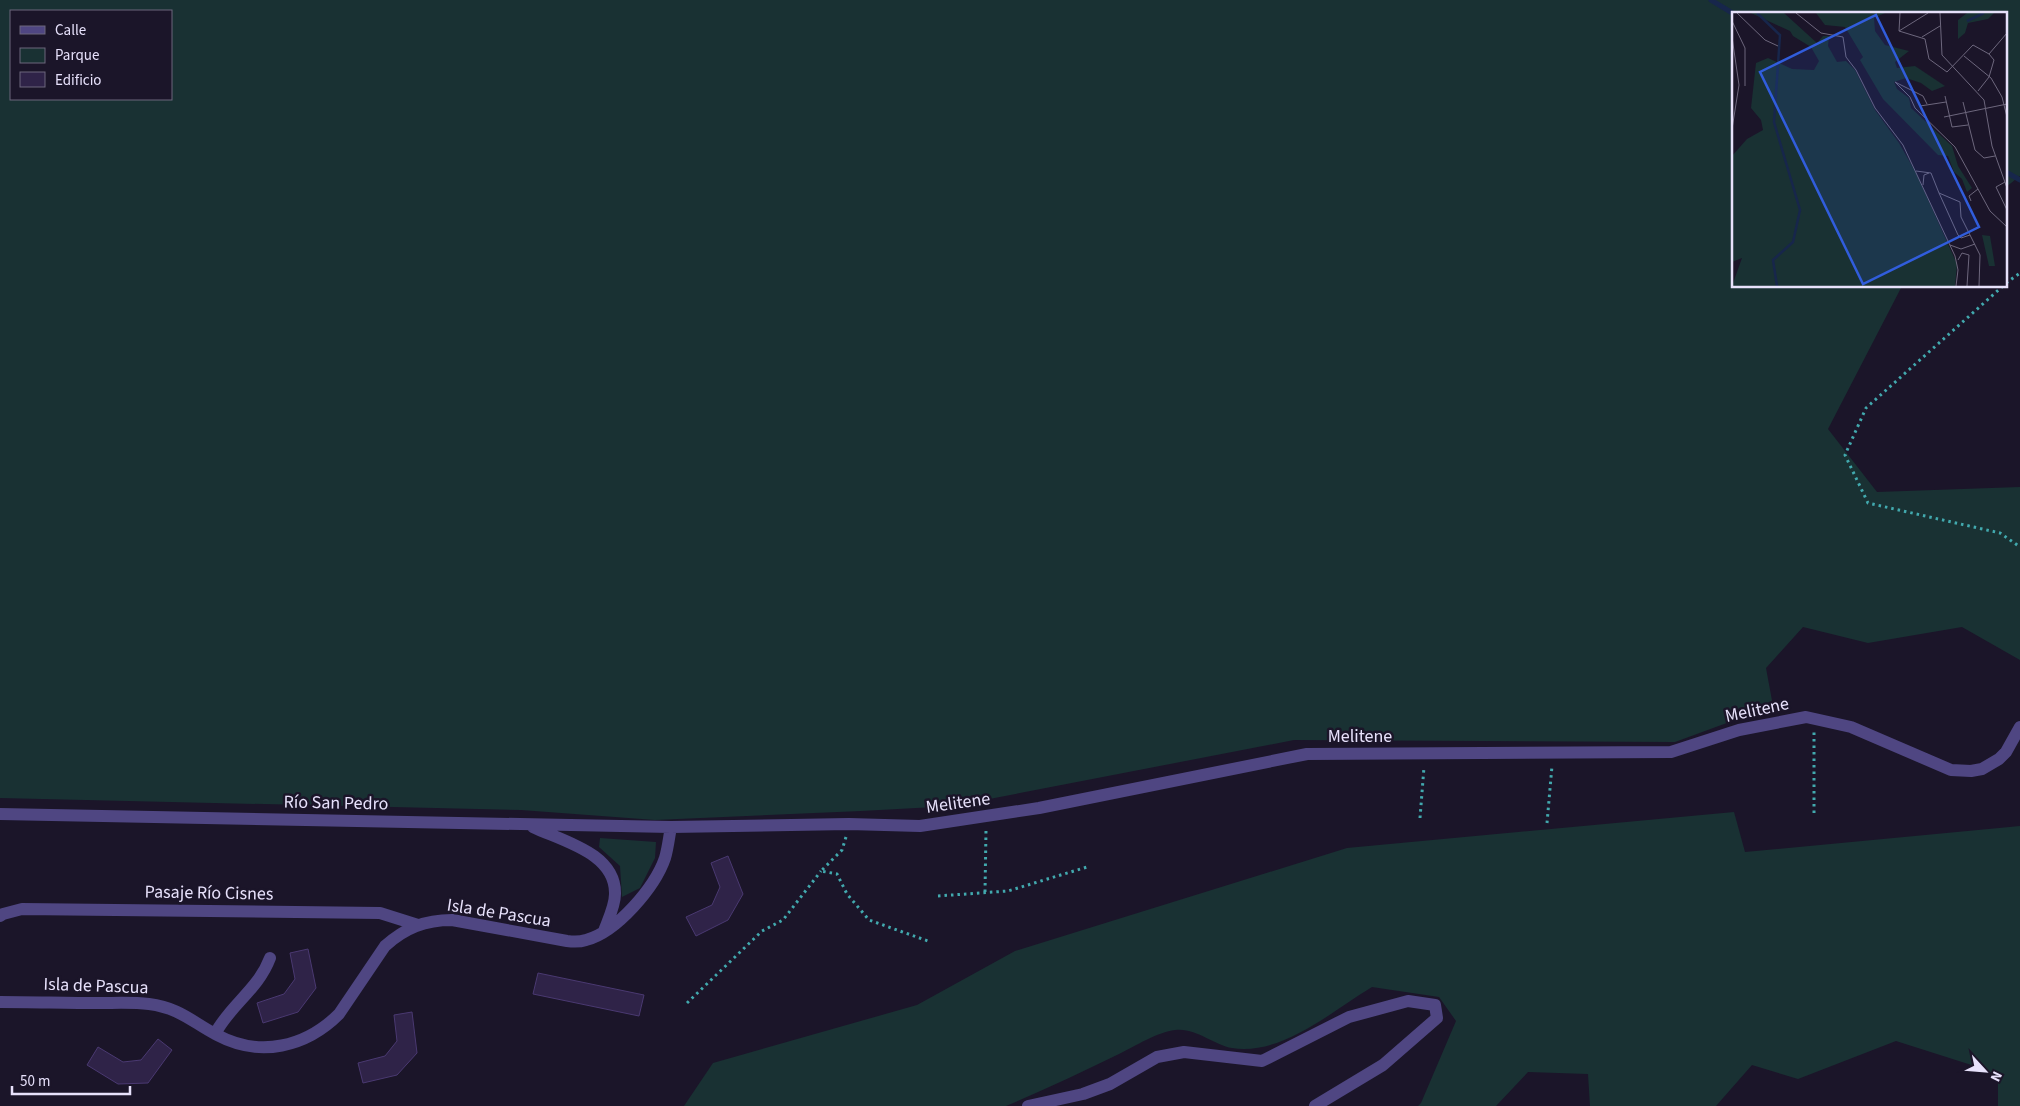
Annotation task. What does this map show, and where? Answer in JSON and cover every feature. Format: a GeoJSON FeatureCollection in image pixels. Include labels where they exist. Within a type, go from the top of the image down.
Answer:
{"type":"FeatureCollection","features":[{"type":"Feature","properties":{"kind":"street","name":"Melitene"},"geometry":{"type":"LineString","coordinates":[[671,827],[849,824],[920,826],[1039,808],[1307,754],[1671,752],[1740,730],[1806,717],[1851,727],[1951,770],[1961,772],[1982,769],[1998,759],[2006,752],[2020,727]]}},
{"type":"Feature","properties":{"kind":"street","name":"Río San Pedro"},"geometry":{"type":"LineString","coordinates":[[0,814],[671,827]]}},
{"type":"Feature","properties":{"kind":"street"},"geometry":{"type":"LineString","coordinates":[[526,824],[585,850],[603,862],[612,875],[615,894],[604,931]]}},
{"type":"Feature","properties":{"kind":"street","name":"Isla de Pascua"},"geometry":{"type":"LineString","coordinates":[[0,1002],[148,1004],[184,1014],[214,1034],[239,1044],[266,1048],[293,1044],[312,1036],[329,1024],[339,1014],[385,946],[395,937],[418,925],[438,920],[452,920],[577,942],[595,937],[622,918],[653,883],[665,858],[671,827]]}},
{"type":"Feature","properties":{"kind":"street","name":"Pasaje Río Cisnes"},"geometry":{"type":"LineString","coordinates":[[0,916],[22,909],[380,913],[418,925]]}},
{"type":"Feature","properties":{"kind":"street"},"geometry":{"type":"LineString","coordinates":[[214,1034],[229,1011],[256,984],[270,958]]}},
{"type":"Feature","properties":{"kind":"street"},"geometry":{"type":"LineString","coordinates":[[1028,1106],[1083,1094],[1110,1084],[1157,1057],[1184,1052],[1262,1061],[1349,1017],[1408,1001],[1435,1005],[1437,1018],[1383,1065],[1316,1106]]}},
{"type":"Feature","properties":{"kind":"path"},"geometry":{"type":"LineString","coordinates":[[2008,282],[2020,273]]}},
{"type":"Feature","properties":{"kind":"path"},"geometry":{"type":"LineString","coordinates":[[2001,288],[1866,408],[1845,455],[1868,503],[2000,533],[2020,547]]}},
{"type":"Feature","properties":{"kind":"path"},"geometry":{"type":"LineString","coordinates":[[1814,813],[1815,719]]}},
{"type":"Feature","properties":{"kind":"path"},"geometry":{"type":"LineString","coordinates":[[1547,823],[1553,753]]}},
{"type":"Feature","properties":{"kind":"path"},"geometry":{"type":"LineString","coordinates":[[1420,818],[1425,754]]}},
{"type":"Feature","properties":{"kind":"path"},"geometry":{"type":"LineString","coordinates":[[985,892],[986,816]]}},
{"type":"Feature","properties":{"kind":"path"},"geometry":{"type":"LineString","coordinates":[[687,1003],[762,931],[783,920],[821,871],[842,850],[849,824]]}},
{"type":"Feature","properties":{"kind":"path"},"geometry":{"type":"LineString","coordinates":[[938,896],[1008,891],[1087,867]]}},
{"type":"Feature","properties":{"kind":"path"},"geometry":{"type":"LineString","coordinates":[[821,871],[837,874],[847,894],[869,920],[928,941]]}},
{"type":"Feature","properties":{"kind":"green space"},"geometry":{"type":"Polygon","coordinates":[[[0,0],[2020,0],[2020,176],[2008,185],[2008,12],[1732,12],[1732,288],[1901,288],[1828,429],[1877,492],[2020,487],[2020,660],[1962,627],[1868,643],[1803,627],[1766,668],[1773,706],[1675,742],[1294,740],[953,806],[655,820],[521,810],[0,798],[0,0]]]}},
{"type":"Feature","properties":{"kind":"green space"},"geometry":{"type":"Polygon","coordinates":[[[1734,812],[1745,852],[2020,826],[2020,1106],[1998,1106],[1998,1082],[1984,1069],[1896,1041],[1798,1079],[1752,1065],[1716,1106],[1590,1106],[1588,1074],[1528,1072],[1496,1106],[1418,1106],[1421,1103],[1456,1021],[1439,997],[1372,987],[1306,1030],[1288,1039],[1251,1049],[1232,1048],[1218,1044],[1190,1031],[1168,1031],[1006,1106],[684,1106],[713,1063],[917,1005],[1015,951],[1347,848],[1734,812]]]}},
{"type":"Feature","properties":{"kind":"green space"},"geometry":{"type":"Polygon","coordinates":[[[600,838],[656,842],[655,858],[640,888],[622,897],[620,866],[599,847],[600,838]]]}},
{"type":"Feature","properties":{"kind":"building"},"geometry":{"type":"Polygon","coordinates":[[[728,856],[743,894],[728,920],[696,936],[686,917],[712,905],[720,887],[711,863],[728,856]]]}},
{"type":"Feature","properties":{"kind":"building"},"geometry":{"type":"Polygon","coordinates":[[[308,949],[316,988],[298,1012],[263,1023],[257,1003],[284,994],[295,979],[290,953],[308,949]]]}},
{"type":"Feature","properties":{"kind":"building"},"geometry":{"type":"Polygon","coordinates":[[[538,973],[644,995],[639,1016],[533,994],[538,973]]]}},
{"type":"Feature","properties":{"kind":"building"},"geometry":{"type":"Polygon","coordinates":[[[412,1012],[417,1053],[397,1075],[363,1083],[358,1063],[385,1056],[397,1041],[394,1015],[412,1012]]]}},
{"type":"Feature","properties":{"kind":"building"},"geometry":{"type":"Polygon","coordinates":[[[158,1039],[172,1050],[148,1083],[118,1084],[87,1065],[98,1047],[123,1062],[141,1060],[158,1039]]]}},
{"type":"Feature","properties":{"kind":"waterway"},"geometry":{"type":"LineString","coordinates":[[1711,0],[1732,13]]}},
{"type":"Feature","properties":{"kind":"waterway"},"geometry":{"type":"LineString","coordinates":[[2008,173],[2020,180]]}}]}
